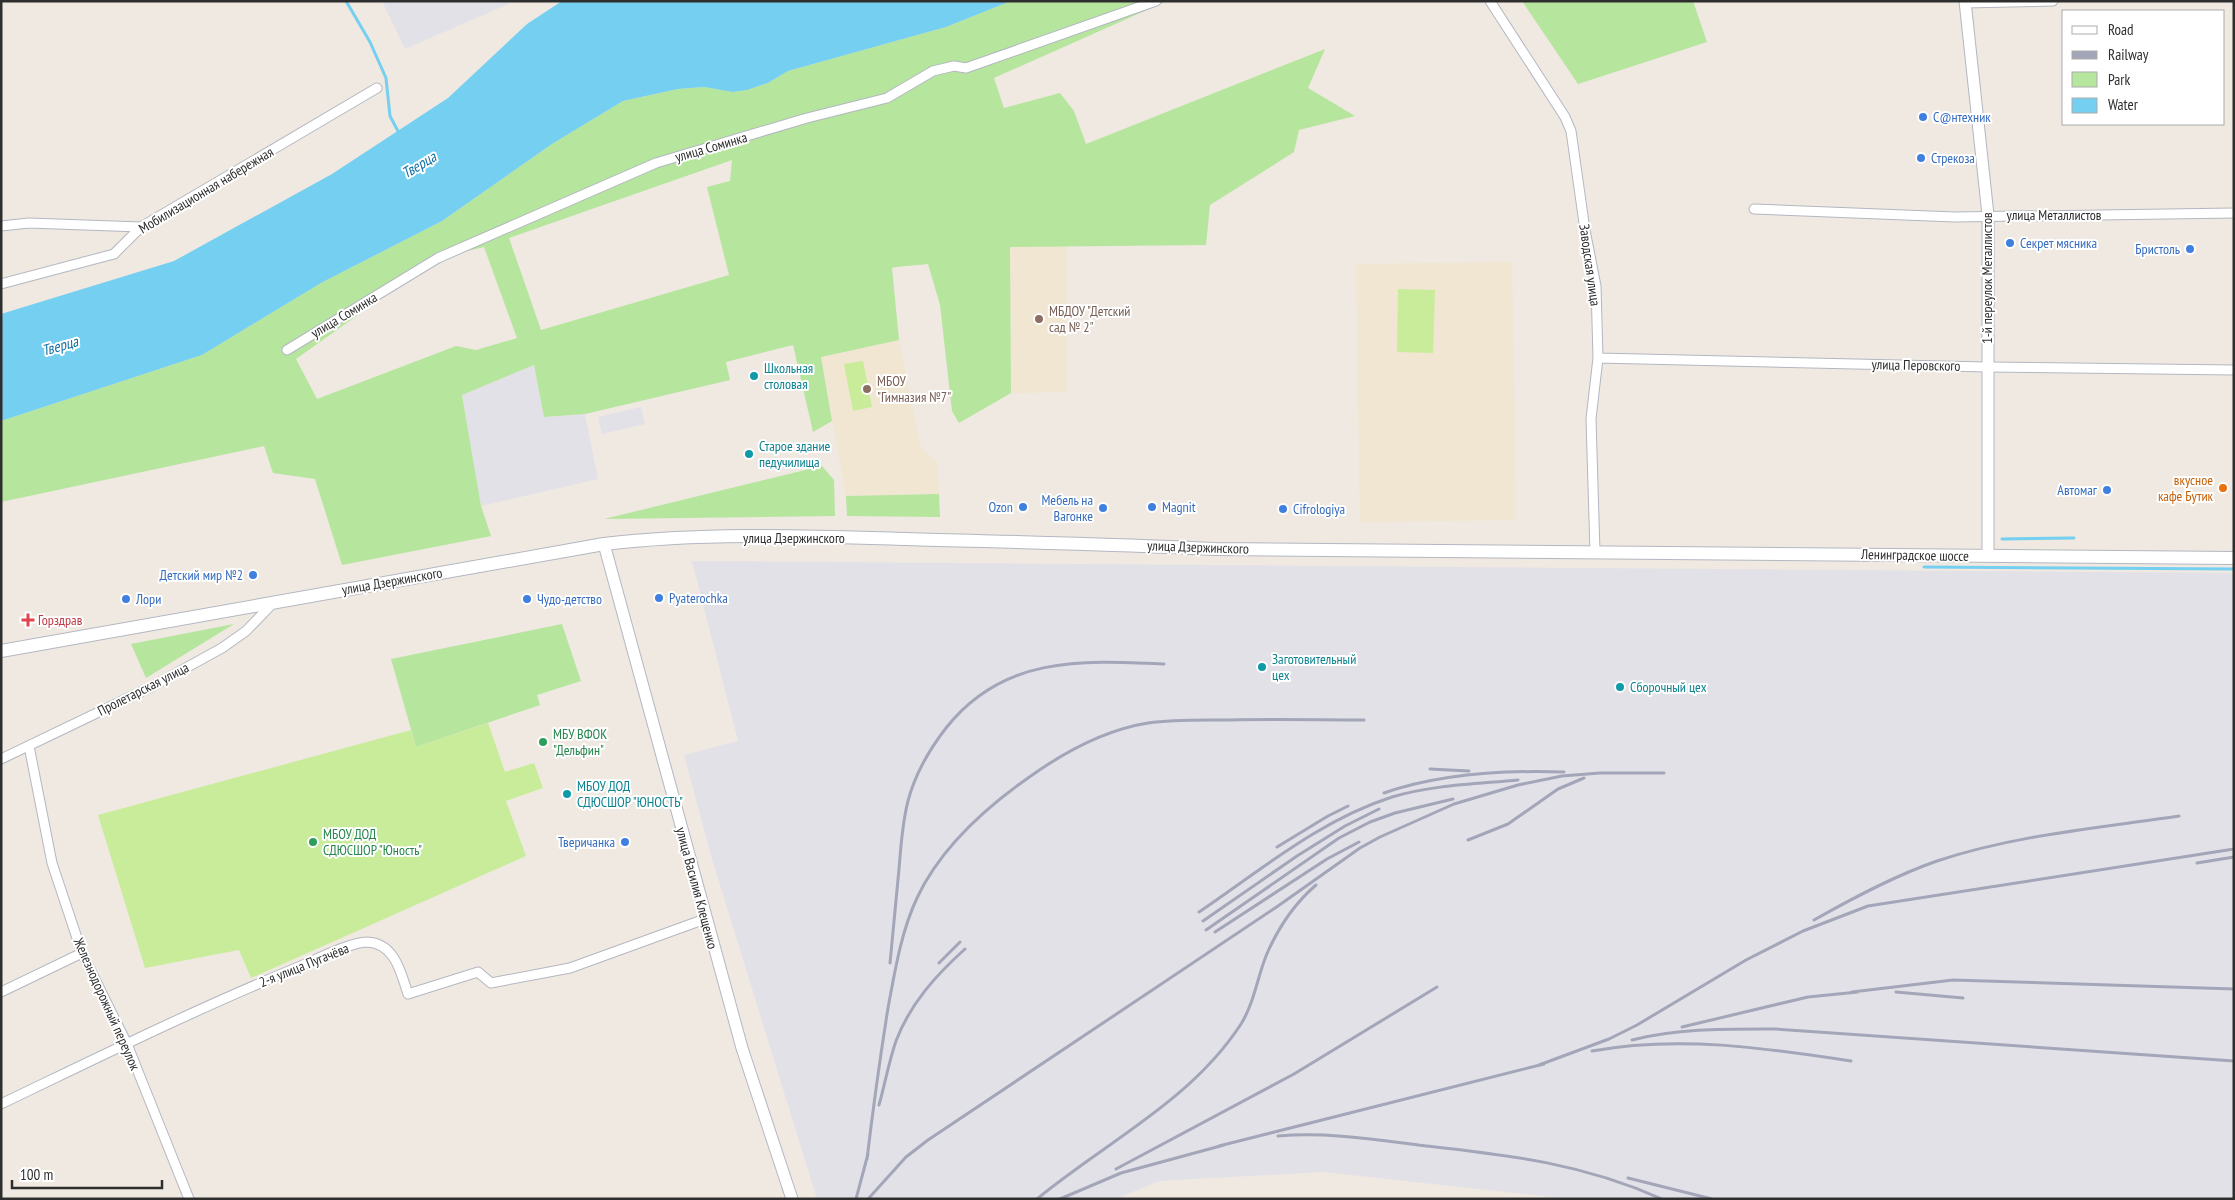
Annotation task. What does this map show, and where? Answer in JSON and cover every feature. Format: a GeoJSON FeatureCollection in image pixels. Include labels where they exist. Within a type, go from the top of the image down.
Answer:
{"type":"FeatureCollection","features":[{"type":"Feature","properties":{"kind":"main road","name":"улица Дзержинского"},"geometry":{"type":"LineString","coordinates":[[1,651],[604,544],[683,538],[842,537],[1078,543],[1215,549],[1595,552]]}},
{"type":"Feature","properties":{"kind":"main road","name":"Ленинградское шоссе"},"geometry":{"type":"LineString","coordinates":[[1595,552],[2234,558]]}},
{"type":"Feature","properties":{"kind":"street","name":"улица Соминка"},"geometry":{"type":"LineString","coordinates":[[287,350],[438,258],[656,163],[807,118],[887,98],[933,71],[954,66],[966,68],[1156,1]]}},
{"type":"Feature","properties":{"kind":"street","name":"Заводская улица"},"geometry":{"type":"LineString","coordinates":[[1490,1],[1565,117],[1571,131],[1596,286],[1598,358],[1591,419],[1595,552]]}},
{"type":"Feature","properties":{"kind":"street"},"geometry":{"type":"LineString","coordinates":[[1965,2],[2052,1]]}},
{"type":"Feature","properties":{"kind":"street","name":"1-й переулок Металлистов"},"geometry":{"type":"LineString","coordinates":[[1965,2],[1988,215],[1988,556]]}},
{"type":"Feature","properties":{"kind":"street","name":"Мобилизационная набережная"},"geometry":{"type":"LineString","coordinates":[[1,284],[114,254],[140,227],[377,88]]}},
{"type":"Feature","properties":{"kind":"street","name":"улица Металлистов"},"geometry":{"type":"LineString","coordinates":[[1754,209],[1955,217],[1988,215],[2234,214]]}},
{"type":"Feature","properties":{"kind":"street"},"geometry":{"type":"LineString","coordinates":[[1,226],[29,223],[140,227]]}},
{"type":"Feature","properties":{"kind":"street","name":"улица Перовского"},"geometry":{"type":"LineString","coordinates":[[1598,358],[1987,367],[2234,370]]}},
{"type":"Feature","properties":{"kind":"street","name":"улица Василия Клещенко"},"geometry":{"type":"LineString","coordinates":[[604,544],[705,919],[742,1048],[792,1199]]}},
{"type":"Feature","properties":{"kind":"street","name":"Пролетарская улица"},"geometry":{"type":"LineString","coordinates":[[1,759],[152,686],[222,648],[246,631],[274,602]]}},
{"type":"Feature","properties":{"kind":"street","name":"Железнодорожный переулок"},"geometry":{"type":"LineString","coordinates":[[29,746],[52,863],[82,953],[127,1044],[189,1199]]}},
{"type":"Feature","properties":{"kind":"street","name":"2-я улица Пугачёва"},"geometry":{"type":"LineString","coordinates":[[1,1104],[253,986],[344,948],[367,942],[387,948],[397,963],[408,994],[478,972],[492,983],[570,968],[705,919]]}},
{"type":"Feature","properties":{"kind":"street"},"geometry":{"type":"LineString","coordinates":[[1,992],[82,953]]}},
{"type":"Feature","properties":{"kind":"shaded area"},"geometry":{"type":"Polygon","coordinates":[[[382,1],[515,1],[405,49],[382,1]]]}},
{"type":"Feature","properties":{"kind":"shaded area","name":"МБДОУ \"Детский сад № 2\""},"geometry":{"type":"Polygon","coordinates":[[[1067,246],[1067,392],[1011,393],[1010,247],[1067,246]]]}},
{"type":"Feature","properties":{"kind":"shaded area"},"geometry":{"type":"Polygon","coordinates":[[[1512,262],[1516,520],[1360,522],[1356,264],[1512,262]]]}},
{"type":"Feature","properties":{"kind":"shaded area","name":"МБОУ \"Гимназия №7\""},"geometry":{"type":"Polygon","coordinates":[[[899,340],[921,448],[937,462],[939,494],[846,496],[821,356],[899,340]]]}},
{"type":"Feature","properties":{"kind":"shaded area"},"geometry":{"type":"Polygon","coordinates":[[[534,365],[544,417],[585,414],[598,479],[481,506],[462,395],[534,365]]]}},
{"type":"Feature","properties":{"kind":"shaded area"},"geometry":{"type":"Polygon","coordinates":[[[641,407],[645,424],[602,434],[598,417],[641,407]]]}},
{"type":"Feature","properties":{"kind":"shaded area"},"geometry":{"type":"Polygon","coordinates":[[[692,561],[2234,573],[2234,1199],[1570,1199],[1324,1172],[1159,1181],[1116,1199],[817,1199],[712,859],[684,755],[738,741],[692,561]]]}},
{"type":"Feature","properties":{"kind":"green space"},"geometry":{"type":"Polygon","coordinates":[[[1011,1],[1167,1],[994,78],[1004,108],[1060,93],[1074,111],[1086,144],[1325,49],[1308,88],[1355,116],[1299,130],[1294,152],[1210,205],[1206,245],[1010,247],[1011,393],[959,423],[952,411],[940,305],[928,264],[901,266],[892,268],[899,340],[821,357],[832,421],[813,432],[793,345],[726,362],[730,380],[585,414],[544,417],[534,365],[462,395],[481,506],[491,536],[342,565],[315,479],[273,473],[264,446],[1,502],[1,421],[202,355],[321,283],[442,221],[552,144],[623,101],[678,89],[704,87],[733,92],[747,90],[768,83],[788,71],[946,27],[1011,1]],[[732,160],[509,238],[541,330],[729,275],[707,187],[730,181],[732,160]],[[484,247],[438,258],[296,359],[317,399],[456,346],[476,350],[517,338],[484,247]]]}},
{"type":"Feature","properties":{"kind":"green space"},"geometry":{"type":"Polygon","coordinates":[[[1522,1],[1693,1],[1707,42],[1578,84],[1522,1]]]}},
{"type":"Feature","properties":{"kind":"green space"},"geometry":{"type":"Polygon","coordinates":[[[1398,289],[1435,290],[1433,353],[1397,352],[1398,289]]]}},
{"type":"Feature","properties":{"kind":"green space"},"geometry":{"type":"Polygon","coordinates":[[[863,361],[872,407],[853,411],[844,364],[863,361]]]}},
{"type":"Feature","properties":{"kind":"green space"},"geometry":{"type":"Polygon","coordinates":[[[822,466],[834,480],[835,516],[604,519],[822,466]]]}},
{"type":"Feature","properties":{"kind":"green space"},"geometry":{"type":"Polygon","coordinates":[[[939,494],[940,517],[847,516],[846,496],[939,494]]]}},
{"type":"Feature","properties":{"kind":"green space"},"geometry":{"type":"Polygon","coordinates":[[[234,624],[146,678],[131,644],[234,624]]]}},
{"type":"Feature","properties":{"kind":"green space"},"geometry":{"type":"Polygon","coordinates":[[[562,624],[581,681],[537,695],[540,705],[416,747],[391,659],[562,624]]]}},
{"type":"Feature","properties":{"kind":"green space","name":"МБОУ ДОД СДЮСШОР \"Юность\""},"geometry":{"type":"Polygon","coordinates":[[[488,723],[505,772],[534,763],[543,788],[506,801],[526,856],[251,978],[239,950],[145,968],[98,815],[411,730],[416,747],[488,723]]]}},
{"type":"Feature","properties":{"kind":"water","name":"Тверца"},"geometry":{"type":"Polygon","coordinates":[[[562,1],[1011,1],[946,27],[788,71],[768,83],[747,90],[733,92],[704,87],[678,89],[623,101],[552,144],[442,221],[321,283],[202,355],[1,421],[1,314],[174,261],[332,174],[448,98],[527,24],[562,1]]]}},
{"type":"Feature","properties":{"kind":"waterway"},"geometry":{"type":"LineString","coordinates":[[346,1],[370,42],[386,78],[390,116],[399,133]]}},
{"type":"Feature","properties":{"kind":"waterway"},"geometry":{"type":"LineString","coordinates":[[2002,539],[2074,538]]}},
{"type":"Feature","properties":{"kind":"waterway"},"geometry":{"type":"LineString","coordinates":[[1924,567],[2234,569]]}},
{"type":"Feature","properties":{"kind":"railway"},"geometry":{"type":"LineString","coordinates":[[890,963],[902,835],[908,801],[923,763],[946,728],[968,704],[992,687],[1018,675],[1045,668],[1073,664],[1103,662],[1164,664]]}},
{"type":"Feature","properties":{"kind":"railway"},"geometry":{"type":"LineString","coordinates":[[867,1159],[888,1008],[899,952],[911,911],[938,863],[965,831],[995,803],[1042,768],[1070,751],[1085,743],[1132,726],[1189,720],[1364,720]]}},
{"type":"Feature","properties":{"kind":"railway"},"geometry":{"type":"LineString","coordinates":[[1430,769],[1469,771]]}},
{"type":"Feature","properties":{"kind":"railway"},"geometry":{"type":"LineString","coordinates":[[1384,793],[1427,781],[1450,777],[1496,773],[1564,772]]}},
{"type":"Feature","properties":{"kind":"railway"},"geometry":{"type":"LineString","coordinates":[[868,1199],[906,1157],[928,1140],[1278,906],[1360,848],[1380,837],[1454,804],[1518,785],[1562,776],[1600,773],[1664,773]]}},
{"type":"Feature","properties":{"kind":"railway"},"geometry":{"type":"LineString","coordinates":[[1468,840],[1508,824],[1558,789],[1584,778]]}},
{"type":"Feature","properties":{"kind":"railway"},"geometry":{"type":"LineString","coordinates":[[1199,912],[1292,847],[1340,819],[1366,807],[1392,797],[1423,790],[1518,780]]}},
{"type":"Feature","properties":{"kind":"railway"},"geometry":{"type":"LineString","coordinates":[[1206,930],[1339,838],[1370,822],[1395,813],[1453,799]]}},
{"type":"Feature","properties":{"kind":"railway"},"geometry":{"type":"LineString","coordinates":[[1277,847],[1348,806]]}},
{"type":"Feature","properties":{"kind":"railway"},"geometry":{"type":"LineString","coordinates":[[1203,921],[1297,856],[1345,826],[1379,809]]}},
{"type":"Feature","properties":{"kind":"railway"},"geometry":{"type":"LineString","coordinates":[[1814,920],[1889,880],[1966,852],[2026,838],[2179,816]]}},
{"type":"Feature","properties":{"kind":"railway"},"geometry":{"type":"LineString","coordinates":[[1215,932],[1327,859],[1359,842]]}},
{"type":"Feature","properties":{"kind":"railway"},"geometry":{"type":"LineString","coordinates":[[1539,1065],[1609,1039],[1637,1025],[1746,960],[1803,931],[1868,906],[2234,849]]}},
{"type":"Feature","properties":{"kind":"railway"},"geometry":{"type":"LineString","coordinates":[[2197,863],[2234,857]]}},
{"type":"Feature","properties":{"kind":"railway"},"geometry":{"type":"LineString","coordinates":[[1037,1199],[1173,1098],[1198,1076],[1221,1051],[1245,1016],[1266,956],[1275,937],[1293,909],[1316,885]]}},
{"type":"Feature","properties":{"kind":"railway"},"geometry":{"type":"LineString","coordinates":[[939,963],[960,942]]}},
{"type":"Feature","properties":{"kind":"railway"},"geometry":{"type":"LineString","coordinates":[[879,1105],[891,1056],[902,1027],[916,1002],[944,969],[965,949]]}},
{"type":"Feature","properties":{"kind":"railway"},"geometry":{"type":"LineString","coordinates":[[1852,992],[1953,980],[2234,989]]}},
{"type":"Feature","properties":{"kind":"railway"},"geometry":{"type":"LineString","coordinates":[[1116,1169],[1294,1074],[1437,987]]}},
{"type":"Feature","properties":{"kind":"railway"},"geometry":{"type":"LineString","coordinates":[[1682,1027],[1808,997],[1858,992]]}},
{"type":"Feature","properties":{"kind":"railway"},"geometry":{"type":"LineString","coordinates":[[1896,992],[1963,998]]}},
{"type":"Feature","properties":{"kind":"railway"},"geometry":{"type":"LineString","coordinates":[[1632,1040],[1686,1031],[1776,1029],[2234,1061]]}},
{"type":"Feature","properties":{"kind":"railway"},"geometry":{"type":"LineString","coordinates":[[1592,1051],[1624,1046],[1657,1044],[1721,1045],[1851,1061]]}},
{"type":"Feature","properties":{"kind":"railway"},"geometry":{"type":"LineString","coordinates":[[1219,1146],[1544,1064]]}},
{"type":"Feature","properties":{"kind":"railway"},"geometry":{"type":"LineString","coordinates":[[1278,1136],[1348,1137],[1482,1152],[1572,1168],[1631,1186],[1662,1199]]}},
{"type":"Feature","properties":{"kind":"railway"},"geometry":{"type":"LineString","coordinates":[[1060,1199],[1121,1173],[1224,1145]]}},
{"type":"Feature","properties":{"kind":"railway"},"geometry":{"type":"LineString","coordinates":[[856,1199],[868,1154]]}},
{"type":"Feature","properties":{"kind":"railway"},"geometry":{"type":"LineString","coordinates":[[1628,1178],[1712,1199]]}},
{"type":"Feature","properties":{"kind":"place","name":"С@нтехник"},"geometry":{"type":"Point","coordinates":[1923,117]}},
{"type":"Feature","properties":{"kind":"place","name":"Стрекоза"},"geometry":{"type":"Point","coordinates":[1921,158]}},
{"type":"Feature","properties":{"kind":"place","name":"Секрет мясника"},"geometry":{"type":"Point","coordinates":[2010,243]}},
{"type":"Feature","properties":{"kind":"place","name":"Бристоль"},"geometry":{"type":"Point","coordinates":[2190,249]}},
{"type":"Feature","properties":{"kind":"place","name":"МБДОУ \"Детский сад № 2\""},"geometry":{"type":"Point","coordinates":[1039,319]}},
{"type":"Feature","properties":{"kind":"place","name":"Школьная столовая"},"geometry":{"type":"Point","coordinates":[754,376]}},
{"type":"Feature","properties":{"kind":"place","name":"МБОУ \"Гимназия №7\""},"geometry":{"type":"Point","coordinates":[867,389]}},
{"type":"Feature","properties":{"kind":"place","name":"Старое здание педучилища"},"geometry":{"type":"Point","coordinates":[749,454]}},
{"type":"Feature","properties":{"kind":"place","name":"вкусное кафе Бутик"},"geometry":{"type":"Point","coordinates":[2223,488]}},
{"type":"Feature","properties":{"kind":"place","name":"Автомаг"},"geometry":{"type":"Point","coordinates":[2107,490]}},
{"type":"Feature","properties":{"kind":"place","name":"Ozon"},"geometry":{"type":"Point","coordinates":[1023,507]}},
{"type":"Feature","properties":{"kind":"place","name":"Magnit"},"geometry":{"type":"Point","coordinates":[1152,507]}},
{"type":"Feature","properties":{"kind":"place","name":"Мебель на Вагонке"},"geometry":{"type":"Point","coordinates":[1103,508]}},
{"type":"Feature","properties":{"kind":"place","name":"Cifrologiya"},"geometry":{"type":"Point","coordinates":[1283,509]}},
{"type":"Feature","properties":{"kind":"place","name":"Детский мир №2"},"geometry":{"type":"Point","coordinates":[253,575]}},
{"type":"Feature","properties":{"kind":"place","name":"Pyaterochka"},"geometry":{"type":"Point","coordinates":[659,598]}},
{"type":"Feature","properties":{"kind":"place","name":"Лори"},"geometry":{"type":"Point","coordinates":[126,599]}},
{"type":"Feature","properties":{"kind":"place","name":"Чудо-детство"},"geometry":{"type":"Point","coordinates":[527,599]}},
{"type":"Feature","properties":{"kind":"place","name":"Горздрав"},"geometry":{"type":"Point","coordinates":[28,620]}},
{"type":"Feature","properties":{"kind":"place","name":"Заготовительный цех"},"geometry":{"type":"Point","coordinates":[1262,667]}},
{"type":"Feature","properties":{"kind":"place","name":"Сборочный цех"},"geometry":{"type":"Point","coordinates":[1620,687]}},
{"type":"Feature","properties":{"kind":"place","name":"МБУ ВФОК \"Дельфин\""},"geometry":{"type":"Point","coordinates":[543,742]}},
{"type":"Feature","properties":{"kind":"place","name":"МБОУ ДОД СДЮСШОР \"ЮНОСТЬ\""},"geometry":{"type":"Point","coordinates":[567,794]}},
{"type":"Feature","properties":{"kind":"place","name":"МБОУ ДОД СДЮСШОР \"Юность\""},"geometry":{"type":"Point","coordinates":[313,842]}},
{"type":"Feature","properties":{"kind":"place","name":"Тверичанка"},"geometry":{"type":"Point","coordinates":[625,842]}}]}
